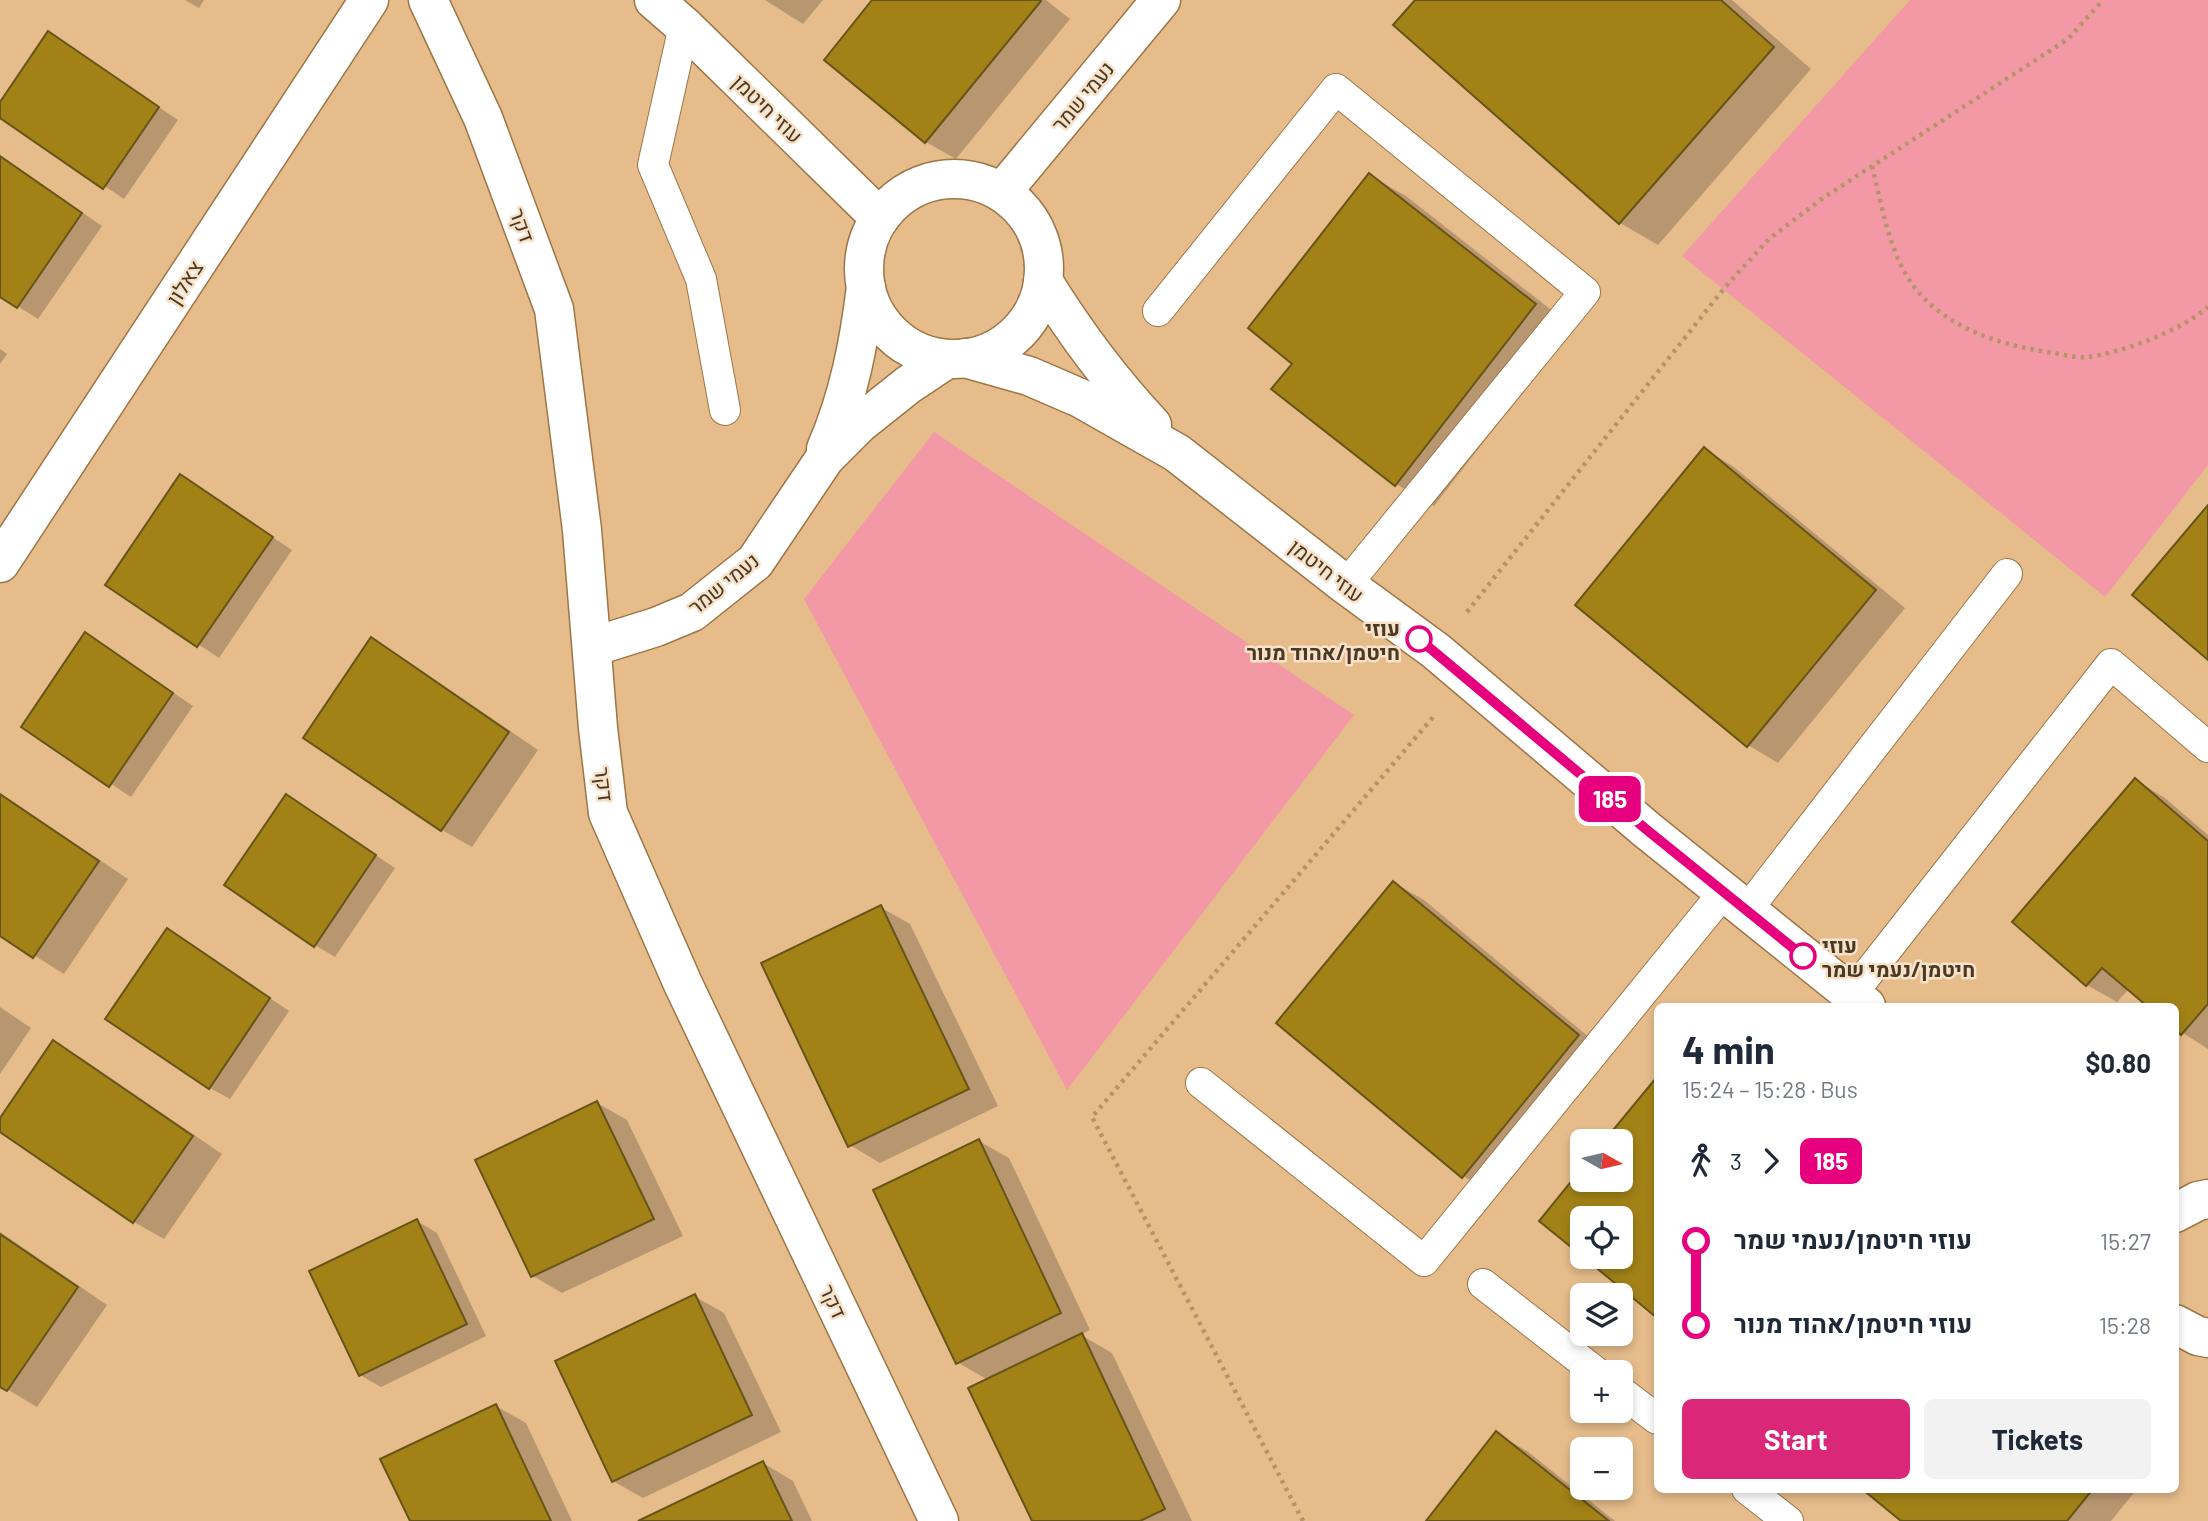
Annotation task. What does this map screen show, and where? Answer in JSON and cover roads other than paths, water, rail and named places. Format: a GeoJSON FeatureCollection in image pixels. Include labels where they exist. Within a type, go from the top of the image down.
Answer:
{"type":"FeatureCollection","features":[{"type":"Feature","properties":{"kind":"street","name":"צאלון"},"geometry":{"type":"LineString","coordinates":[[0,563],[369,0]]}},
{"type":"Feature","properties":{"kind":"street","name":"דקר"},"geometry":{"type":"LineString","coordinates":[[428,0],[483,118],[554,309],[582,530],[598,728],[608,813],[683,984],[939,1521]]}},
{"type":"Feature","properties":{"kind":"street","name":"עוזי חיטמן"},"geometry":{"type":"LineString","coordinates":[[654,0],[684,26],[880,218]]}},
{"type":"Feature","properties":{"kind":"street","name":"נעמי שמר"},"geometry":{"type":"LineString","coordinates":[[1002,192],[1161,0]]}},
{"type":"Feature","properties":{"kind":"street"},"geometry":{"type":"LineString","coordinates":[[949,179],[977,182],[1002,192],[1025,213],[1040,240],[1043,281],[1039,300],[1024,327],[1004,345],[981,356],[956,359],[928,356],[904,345],[885,327],[870,302],[864,274],[867,244],[880,218],[898,198],[923,184],[949,179]]}},
{"type":"Feature","properties":{"kind":"street","name":"עוזי חיטמן"},"geometry":{"type":"LineString","coordinates":[[1043,281],[1075,331],[1108,375],[1177,453]]}},
{"type":"Feature","properties":{"kind":"street","name":"נעמי שמר"},"geometry":{"type":"LineString","coordinates":[[817,470],[838,423],[852,375],[860,342],[867,285]]}},
{"type":"Feature","properties":{"kind":"street","name":"נעמי שמר"},"geometry":{"type":"LineString","coordinates":[[592,647],[656,627],[692,612],[703,604],[755,562],[825,458],[859,424],[908,385],[956,359]]}},
{"type":"Feature","properties":{"kind":"street","name":"עוזי חיטמן"},"geometry":{"type":"LineString","coordinates":[[956,359],[1029,376],[1080,398],[1177,453],[1346,585],[1436,651],[1647,830],[1858,1000]]}},
{"type":"Feature","properties":{"kind":"street"},"geometry":{"type":"LineString","coordinates":[[2179,1326],[2208,1338]]}},
{"type":"Feature","properties":{"kind":"lane"},"geometry":{"type":"LineString","coordinates":[[684,26],[653,166],[701,279],[724,410]]}},
{"type":"Feature","properties":{"kind":"lane"},"geometry":{"type":"LineString","coordinates":[[1158,311],[1336,89],[1585,292],[1346,585]]}},
{"type":"Feature","properties":{"kind":"lane"},"geometry":{"type":"LineString","coordinates":[[1201,1083],[1424,1261],[1736,901],[2007,574]]}},
{"type":"Feature","properties":{"kind":"lane"},"geometry":{"type":"LineString","coordinates":[[1858,1000],[2111,664],[2208,747]]}},
{"type":"Feature","properties":{"kind":"lane"},"geometry":{"type":"LineString","coordinates":[[1483,1284],[1581,1360]]}},
{"type":"Feature","properties":{"kind":"lane"},"geometry":{"type":"LineString","coordinates":[[1633,1401],[1654,1417]]}},
{"type":"Feature","properties":{"kind":"lane"},"geometry":{"type":"LineString","coordinates":[[1752,1493],[1788,1521]]}},
{"type":"Feature","properties":{"kind":"place","name":"עוזי חיטמן/אהוד מנור"},"geometry":{"type":"Point","coordinates":[1419,639]}},
{"type":"Feature","properties":{"kind":"place","name":"עוזי חיטמן/נעמי שמר"},"geometry":{"type":"Point","coordinates":[1803,956]}}]}
